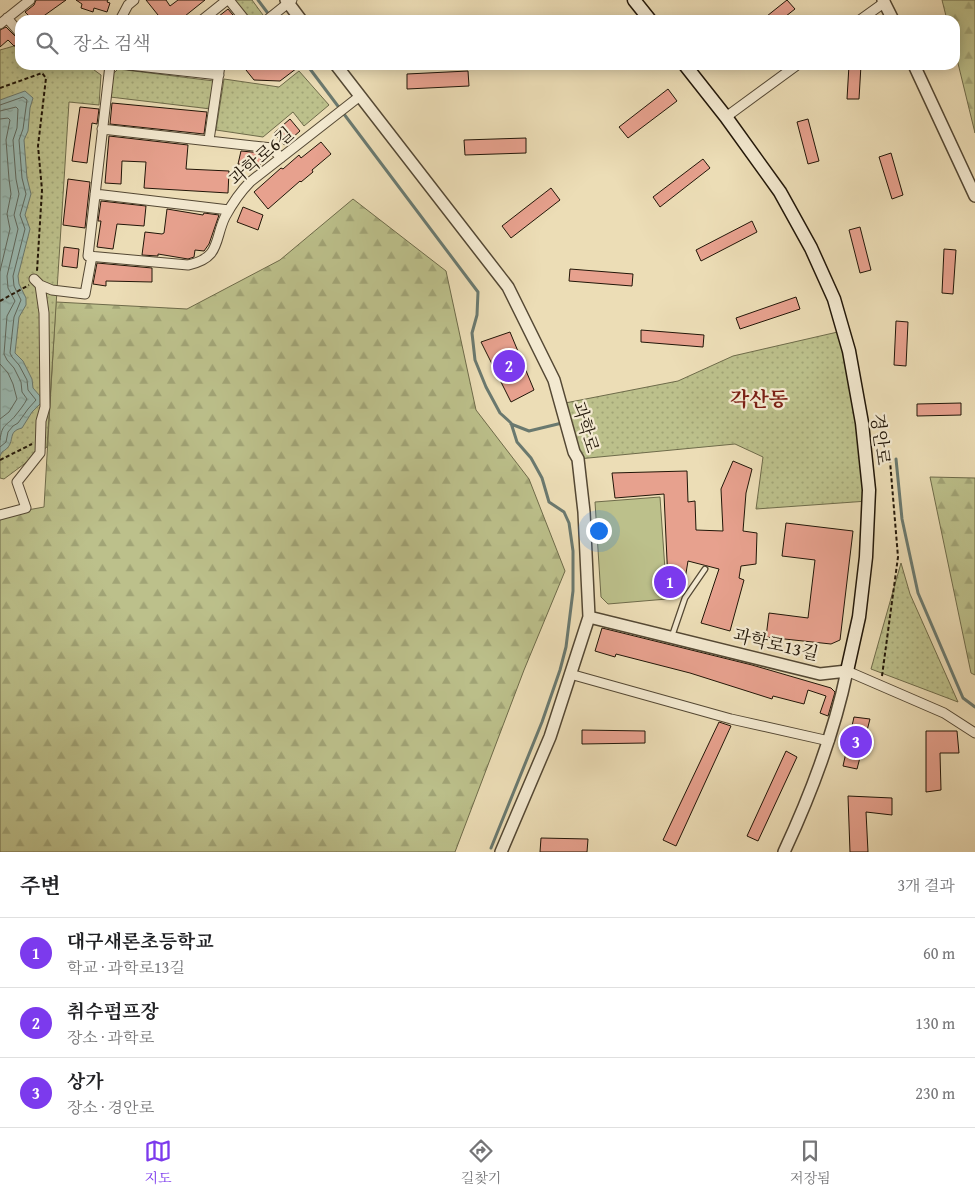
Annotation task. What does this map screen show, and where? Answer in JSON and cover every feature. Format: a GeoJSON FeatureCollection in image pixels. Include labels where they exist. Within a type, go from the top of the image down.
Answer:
{"type":"FeatureCollection","features":[{"type":"Feature","properties":{"kind":"main road"},"geometry":{"type":"LineString","coordinates":[[634,0],[646,15]]}},
{"type":"Feature","properties":{"kind":"main road","name":"경안로"},"geometry":{"type":"LineString","coordinates":[[689,70],[726,117],[780,192],[811,248],[834,299],[849,351],[862,423],[869,490],[866,557],[859,617],[847,671]]}},
{"type":"Feature","properties":{"kind":"street"},"geometry":{"type":"LineString","coordinates":[[15,29],[4,21],[30,0]]}},
{"type":"Feature","properties":{"kind":"street"},"geometry":{"type":"LineString","coordinates":[[123,15],[128,5],[134,0]]}},
{"type":"Feature","properties":{"kind":"street"},"geometry":{"type":"LineString","coordinates":[[208,15],[228,0],[241,15]]}},
{"type":"Feature","properties":{"kind":"street"},"geometry":{"type":"LineString","coordinates":[[273,15],[289,1],[298,15]]}},
{"type":"Feature","properties":{"kind":"street"},"geometry":{"type":"LineString","coordinates":[[866,15],[884,1],[891,15]]}},
{"type":"Feature","properties":{"kind":"street"},"geometry":{"type":"LineString","coordinates":[[37,282],[52,290],[84,294],[90,256],[109,70]]}},
{"type":"Feature","properties":{"kind":"street"},"geometry":{"type":"LineString","coordinates":[[190,70],[219,75]]}},
{"type":"Feature","properties":{"kind":"street"},"geometry":{"type":"LineString","coordinates":[[209,140],[220,70]]}},
{"type":"Feature","properties":{"kind":"street","name":"과학로"},"geometry":{"type":"LineString","coordinates":[[340,70],[508,287],[554,380],[574,452],[578,459],[584,512],[589,617],[550,737],[502,852]]}},
{"type":"Feature","properties":{"kind":"street"},"geometry":{"type":"LineString","coordinates":[[726,117],[790,70]]}},
{"type":"Feature","properties":{"kind":"street"},"geometry":{"type":"LineString","coordinates":[[916,70],[975,196]]}},
{"type":"Feature","properties":{"kind":"street","name":"과학로6길"},"geometry":{"type":"LineString","coordinates":[[90,256],[188,265],[206,259],[214,249],[225,218],[240,192],[250,182],[360,96]]}},
{"type":"Feature","properties":{"kind":"street"},"geometry":{"type":"LineString","coordinates":[[102,129],[272,148],[281,158]]}},
{"type":"Feature","properties":{"kind":"street"},"geometry":{"type":"LineString","coordinates":[[95,194],[229,210]]}},
{"type":"Feature","properties":{"kind":"street"},"geometry":{"type":"LineString","coordinates":[[0,515],[26,508],[17,482],[40,453],[41,421],[45,407],[44,313],[37,282]]}},
{"type":"Feature","properties":{"kind":"street","name":"과학로13길"},"geometry":{"type":"LineString","coordinates":[[589,617],[820,674],[847,671]]}},
{"type":"Feature","properties":{"kind":"street"},"geometry":{"type":"LineString","coordinates":[[847,671],[944,713],[975,734]]}},
{"type":"Feature","properties":{"kind":"street","name":"경안로"},"geometry":{"type":"LineString","coordinates":[[784,852],[829,740],[847,671]]}},
{"type":"Feature","properties":{"kind":"street"},"geometry":{"type":"LineString","coordinates":[[570,674],[731,719],[829,740]]}},
{"type":"Feature","properties":{"kind":"lane"},"geometry":{"type":"LineString","coordinates":[[671,637],[685,598],[705,569]]}},
{"type":"Feature","properties":{"kind":"path"},"geometry":{"type":"LineString","coordinates":[[0,88],[42,73],[46,78],[38,146],[42,190],[37,282],[0,301]]}},
{"type":"Feature","properties":{"kind":"path"},"geometry":{"type":"LineString","coordinates":[[0,460],[35,442]]}},
{"type":"Feature","properties":{"kind":"path"},"geometry":{"type":"LineString","coordinates":[[881,686],[898,557],[890,461]]}},
{"type":"Feature","properties":{"kind":"green space"},"geometry":{"type":"Polygon","coordinates":[[[234,0],[252,0],[263,15],[245,15],[234,0]]]}},
{"type":"Feature","properties":{"kind":"green space"},"geometry":{"type":"Polygon","coordinates":[[[942,0],[975,0],[975,133],[960,70],[960,15],[946,15],[942,0]]]}},
{"type":"Feature","properties":{"kind":"green space"},"geometry":{"type":"Polygon","coordinates":[[[15,47],[15,70],[94,70],[101,75],[99,105],[69,102],[47,447],[4,479],[0,478],[0,50],[15,47]]]}},
{"type":"Feature","properties":{"kind":"green space"},"geometry":{"type":"Polygon","coordinates":[[[117,70],[126,70],[214,81],[211,109],[110,97],[113,74],[117,70]]]}},
{"type":"Feature","properties":{"kind":"green space"},"geometry":{"type":"Polygon","coordinates":[[[299,71],[329,105],[304,126],[293,112],[263,137],[216,130],[224,79],[279,87],[299,71]]]}},
{"type":"Feature","properties":{"kind":"green space"},"geometry":{"type":"Polygon","coordinates":[[[353,199],[446,271],[476,410],[529,479],[565,571],[524,670],[455,852],[0,852],[0,515],[44,507],[56,302],[187,309],[280,260],[353,199]]]}},
{"type":"Feature","properties":{"kind":"green space"},"geometry":{"type":"Polygon","coordinates":[[[842,331],[868,501],[756,509],[763,457],[735,444],[578,459],[560,404],[678,381],[733,356],[842,331]]]}},
{"type":"Feature","properties":{"kind":"green space"},"geometry":{"type":"Polygon","coordinates":[[[930,477],[975,478],[975,675],[971,673],[930,477]]]}},
{"type":"Feature","properties":{"kind":"green space"},"geometry":{"type":"Polygon","coordinates":[[[660,497],[667,599],[608,604],[601,597],[595,502],[660,497]]]}},
{"type":"Feature","properties":{"kind":"green space"},"geometry":{"type":"Polygon","coordinates":[[[901,563],[910,594],[958,702],[871,669],[901,563]]]}},
{"type":"Feature","properties":{"kind":"water"},"geometry":{"type":"Polygon","coordinates":[[[25,91],[33,98],[28,131],[24,140],[27,178],[31,194],[25,215],[30,229],[18,276],[19,284],[26,298],[26,305],[19,317],[15,353],[23,361],[32,379],[33,388],[40,396],[42,402],[32,412],[22,428],[14,432],[7,449],[0,456],[0,100],[25,91]]]}},
{"type":"Feature","properties":{"kind":"building"},"geometry":{"type":"Polygon","coordinates":[[[36,0],[66,0],[45,15],[28,15],[25,12],[34,5],[36,0]]]}},
{"type":"Feature","properties":{"kind":"building"},"geometry":{"type":"Polygon","coordinates":[[[76,0],[108,0],[107,2],[110,3],[107,12],[94,8],[93,12],[81,8],[82,4],[76,0]]]}},
{"type":"Feature","properties":{"kind":"building"},"geometry":{"type":"Polygon","coordinates":[[[146,0],[166,0],[170,6],[178,0],[205,0],[186,15],[158,15],[146,0]]]}},
{"type":"Feature","properties":{"kind":"building"},"geometry":{"type":"Polygon","coordinates":[[[787,0],[795,9],[787,15],[768,15],[787,0]]]}},
{"type":"Feature","properties":{"kind":"building"},"geometry":{"type":"Polygon","coordinates":[[[228,9],[233,15],[220,15],[228,9]]]}},
{"type":"Feature","properties":{"kind":"building"},"geometry":{"type":"Polygon","coordinates":[[[6,27],[15,36],[15,45],[8,40],[0,47],[0,30],[6,27]]]}},
{"type":"Feature","properties":{"kind":"building"},"geometry":{"type":"Polygon","coordinates":[[[246,70],[294,70],[280,81],[254,80],[246,70]]]}},
{"type":"Feature","properties":{"kind":"building"},"geometry":{"type":"Polygon","coordinates":[[[849,70],[861,70],[859,99],[847,99],[849,70]]]}},
{"type":"Feature","properties":{"kind":"building"},"geometry":{"type":"Polygon","coordinates":[[[468,71],[469,86],[407,89],[407,74],[468,71]]]}},
{"type":"Feature","properties":{"kind":"building"},"geometry":{"type":"Polygon","coordinates":[[[668,89],[677,101],[628,138],[619,127],[668,89]]]}},
{"type":"Feature","properties":{"kind":"building"},"geometry":{"type":"Polygon","coordinates":[[[112,103],[207,112],[204,134],[110,124],[112,103]]]}},
{"type":"Feature","properties":{"kind":"building"},"geometry":{"type":"Polygon","coordinates":[[[80,107],[99,109],[97,124],[92,123],[87,163],[72,161],[80,107]]]}},
{"type":"Feature","properties":{"kind":"building"},"geometry":{"type":"Polygon","coordinates":[[[290,119],[300,131],[284,145],[274,133],[290,119]]]}},
{"type":"Feature","properties":{"kind":"building"},"geometry":{"type":"Polygon","coordinates":[[[808,119],[819,161],[808,164],[797,122],[808,119]]]}},
{"type":"Feature","properties":{"kind":"building"},"geometry":{"type":"Polygon","coordinates":[[[109,136],[188,145],[186,169],[229,171],[228,193],[144,188],[146,162],[122,161],[121,184],[105,183],[109,136]]]}},
{"type":"Feature","properties":{"kind":"building"},"geometry":{"type":"Polygon","coordinates":[[[526,138],[526,153],[465,155],[464,140],[526,138]]]}},
{"type":"Feature","properties":{"kind":"building"},"geometry":{"type":"Polygon","coordinates":[[[321,142],[331,154],[312,170],[313,172],[268,209],[254,192],[281,168],[283,169],[299,155],[301,158],[321,142]]]}},
{"type":"Feature","properties":{"kind":"building"},"geometry":{"type":"Polygon","coordinates":[[[241,151],[262,153],[260,166],[238,164],[241,151]]]}},
{"type":"Feature","properties":{"kind":"building"},"geometry":{"type":"Polygon","coordinates":[[[891,153],[903,195],[892,199],[879,157],[891,153]]]}},
{"type":"Feature","properties":{"kind":"building"},"geometry":{"type":"Polygon","coordinates":[[[703,159],[710,168],[660,207],[653,197],[703,159]]]}},
{"type":"Feature","properties":{"kind":"building"},"geometry":{"type":"Polygon","coordinates":[[[68,179],[90,182],[85,228],[63,225],[68,179]]]}},
{"type":"Feature","properties":{"kind":"building"},"geometry":{"type":"Polygon","coordinates":[[[551,188],[560,200],[511,238],[502,226],[551,188]]]}},
{"type":"Feature","properties":{"kind":"building"},"geometry":{"type":"Polygon","coordinates":[[[101,201],[146,206],[144,226],[117,224],[113,249],[97,247],[101,221],[98,221],[101,201]]]}},
{"type":"Feature","properties":{"kind":"building"},"geometry":{"type":"Polygon","coordinates":[[[243,207],[263,215],[258,230],[237,222],[243,207]]]}},
{"type":"Feature","properties":{"kind":"building"},"geometry":{"type":"Polygon","coordinates":[[[167,209],[203,215],[204,213],[219,215],[209,244],[204,251],[195,250],[194,257],[188,259],[158,254],[158,256],[142,255],[145,232],[164,233],[167,209]]]}},
{"type":"Feature","properties":{"kind":"building"},"geometry":{"type":"Polygon","coordinates":[[[752,221],[757,232],[701,261],[696,250],[752,221]]]}},
{"type":"Feature","properties":{"kind":"building"},"geometry":{"type":"Polygon","coordinates":[[[860,227],[871,270],[860,273],[849,230],[860,227]]]}},
{"type":"Feature","properties":{"kind":"building"},"geometry":{"type":"Polygon","coordinates":[[[64,247],[79,249],[77,268],[62,266],[64,247]]]}},
{"type":"Feature","properties":{"kind":"building"},"geometry":{"type":"Polygon","coordinates":[[[944,249],[956,250],[953,294],[942,293],[944,249]]]}},
{"type":"Feature","properties":{"kind":"building"},"geometry":{"type":"Polygon","coordinates":[[[97,263],[152,268],[152,282],[106,281],[106,286],[93,284],[97,263]]]}},
{"type":"Feature","properties":{"kind":"building"},"geometry":{"type":"Polygon","coordinates":[[[570,269],[633,274],[632,286],[569,281],[570,269]]]}},
{"type":"Feature","properties":{"kind":"building"},"geometry":{"type":"Polygon","coordinates":[[[796,297],[800,309],[740,329],[736,318],[796,297]]]}},
{"type":"Feature","properties":{"kind":"building"},"geometry":{"type":"Polygon","coordinates":[[[896,321],[908,322],[906,366],[894,365],[896,321]]]}},
{"type":"Feature","properties":{"kind":"building"},"geometry":{"type":"Polygon","coordinates":[[[641,330],[704,335],[703,347],[641,342],[641,330]]]}},
{"type":"Feature","properties":{"kind":"building"},"geometry":{"type":"Polygon","coordinates":[[[510,332],[534,390],[511,402],[481,342],[510,332]]]}},
{"type":"Feature","properties":{"kind":"building"},"geometry":{"type":"Polygon","coordinates":[[[961,403],[961,415],[917,416],[917,404],[961,403]]]}},
{"type":"Feature","properties":{"kind":"building"},"geometry":{"type":"Polygon","coordinates":[[[733,461],[752,469],[746,493],[743,531],[757,533],[756,564],[741,566],[739,578],[744,580],[730,631],[701,623],[719,569],[688,561],[684,585],[668,582],[664,494],[615,498],[612,473],[687,471],[688,502],[695,501],[696,530],[723,531],[721,489],[733,461]]]}},
{"type":"Feature","properties":{"kind":"building"},"geometry":{"type":"Polygon","coordinates":[[[786,523],[853,531],[840,640],[831,644],[766,637],[769,613],[808,618],[815,560],[782,556],[786,523]]]}},
{"type":"Feature","properties":{"kind":"building"},"geometry":{"type":"Polygon","coordinates":[[[602,628],[752,665],[831,688],[835,692],[828,716],[820,713],[826,696],[808,690],[804,704],[773,696],[772,699],[690,673],[616,654],[615,657],[595,651],[602,628]]]}},
{"type":"Feature","properties":{"kind":"building"},"geometry":{"type":"Polygon","coordinates":[[[854,717],[870,719],[857,769],[843,766],[854,717]]]}},
{"type":"Feature","properties":{"kind":"building"},"geometry":{"type":"Polygon","coordinates":[[[719,722],[731,726],[676,846],[663,840],[719,722]]]}},
{"type":"Feature","properties":{"kind":"building"},"geometry":{"type":"Polygon","coordinates":[[[582,730],[645,731],[645,743],[582,744],[582,730]]]}},
{"type":"Feature","properties":{"kind":"building"},"geometry":{"type":"Polygon","coordinates":[[[926,731],[957,731],[959,753],[940,753],[941,790],[926,792],[926,731]]]}},
{"type":"Feature","properties":{"kind":"building"},"geometry":{"type":"Polygon","coordinates":[[[786,751],[797,757],[758,841],[747,836],[786,751]]]}},
{"type":"Feature","properties":{"kind":"building"},"geometry":{"type":"Polygon","coordinates":[[[848,796],[892,798],[892,815],[866,812],[868,852],[850,852],[848,796]]]}},
{"type":"Feature","properties":{"kind":"building"},"geometry":{"type":"Polygon","coordinates":[[[541,838],[588,839],[587,852],[540,852],[541,838]]]}},
{"type":"Feature","properties":{"kind":"waterway"},"geometry":{"type":"LineString","coordinates":[[258,0],[269,15]]}},
{"type":"Feature","properties":{"kind":"waterway"},"geometry":{"type":"LineString","coordinates":[[311,70],[478,292],[477,315],[472,333],[475,360],[486,387],[500,413],[511,423],[517,442],[531,458],[542,478],[549,502],[564,512],[569,523],[573,551],[573,591],[566,647],[542,722],[491,848]]}},
{"type":"Feature","properties":{"kind":"waterway"},"geometry":{"type":"LineString","coordinates":[[511,424],[529,431],[562,423]]}},
{"type":"Feature","properties":{"kind":"waterway"},"geometry":{"type":"LineString","coordinates":[[896,459],[902,519],[918,593],[963,698],[975,707]]}},
{"type":"Feature","properties":{"kind":"place","name":"취수펌프장"},"geometry":{"type":"Point","coordinates":[509,366]}},
{"type":"Feature","properties":{"kind":"place","name":"대구새론초등학교"},"geometry":{"type":"Point","coordinates":[670,582]}},
{"type":"Feature","properties":{"kind":"place","name":"상가"},"geometry":{"type":"Point","coordinates":[856,742]}},
{"type":"Feature","properties":{"kind":"district","name":"각산동"},"geometry":{"type":"Point","coordinates":[759,398]}}]}
